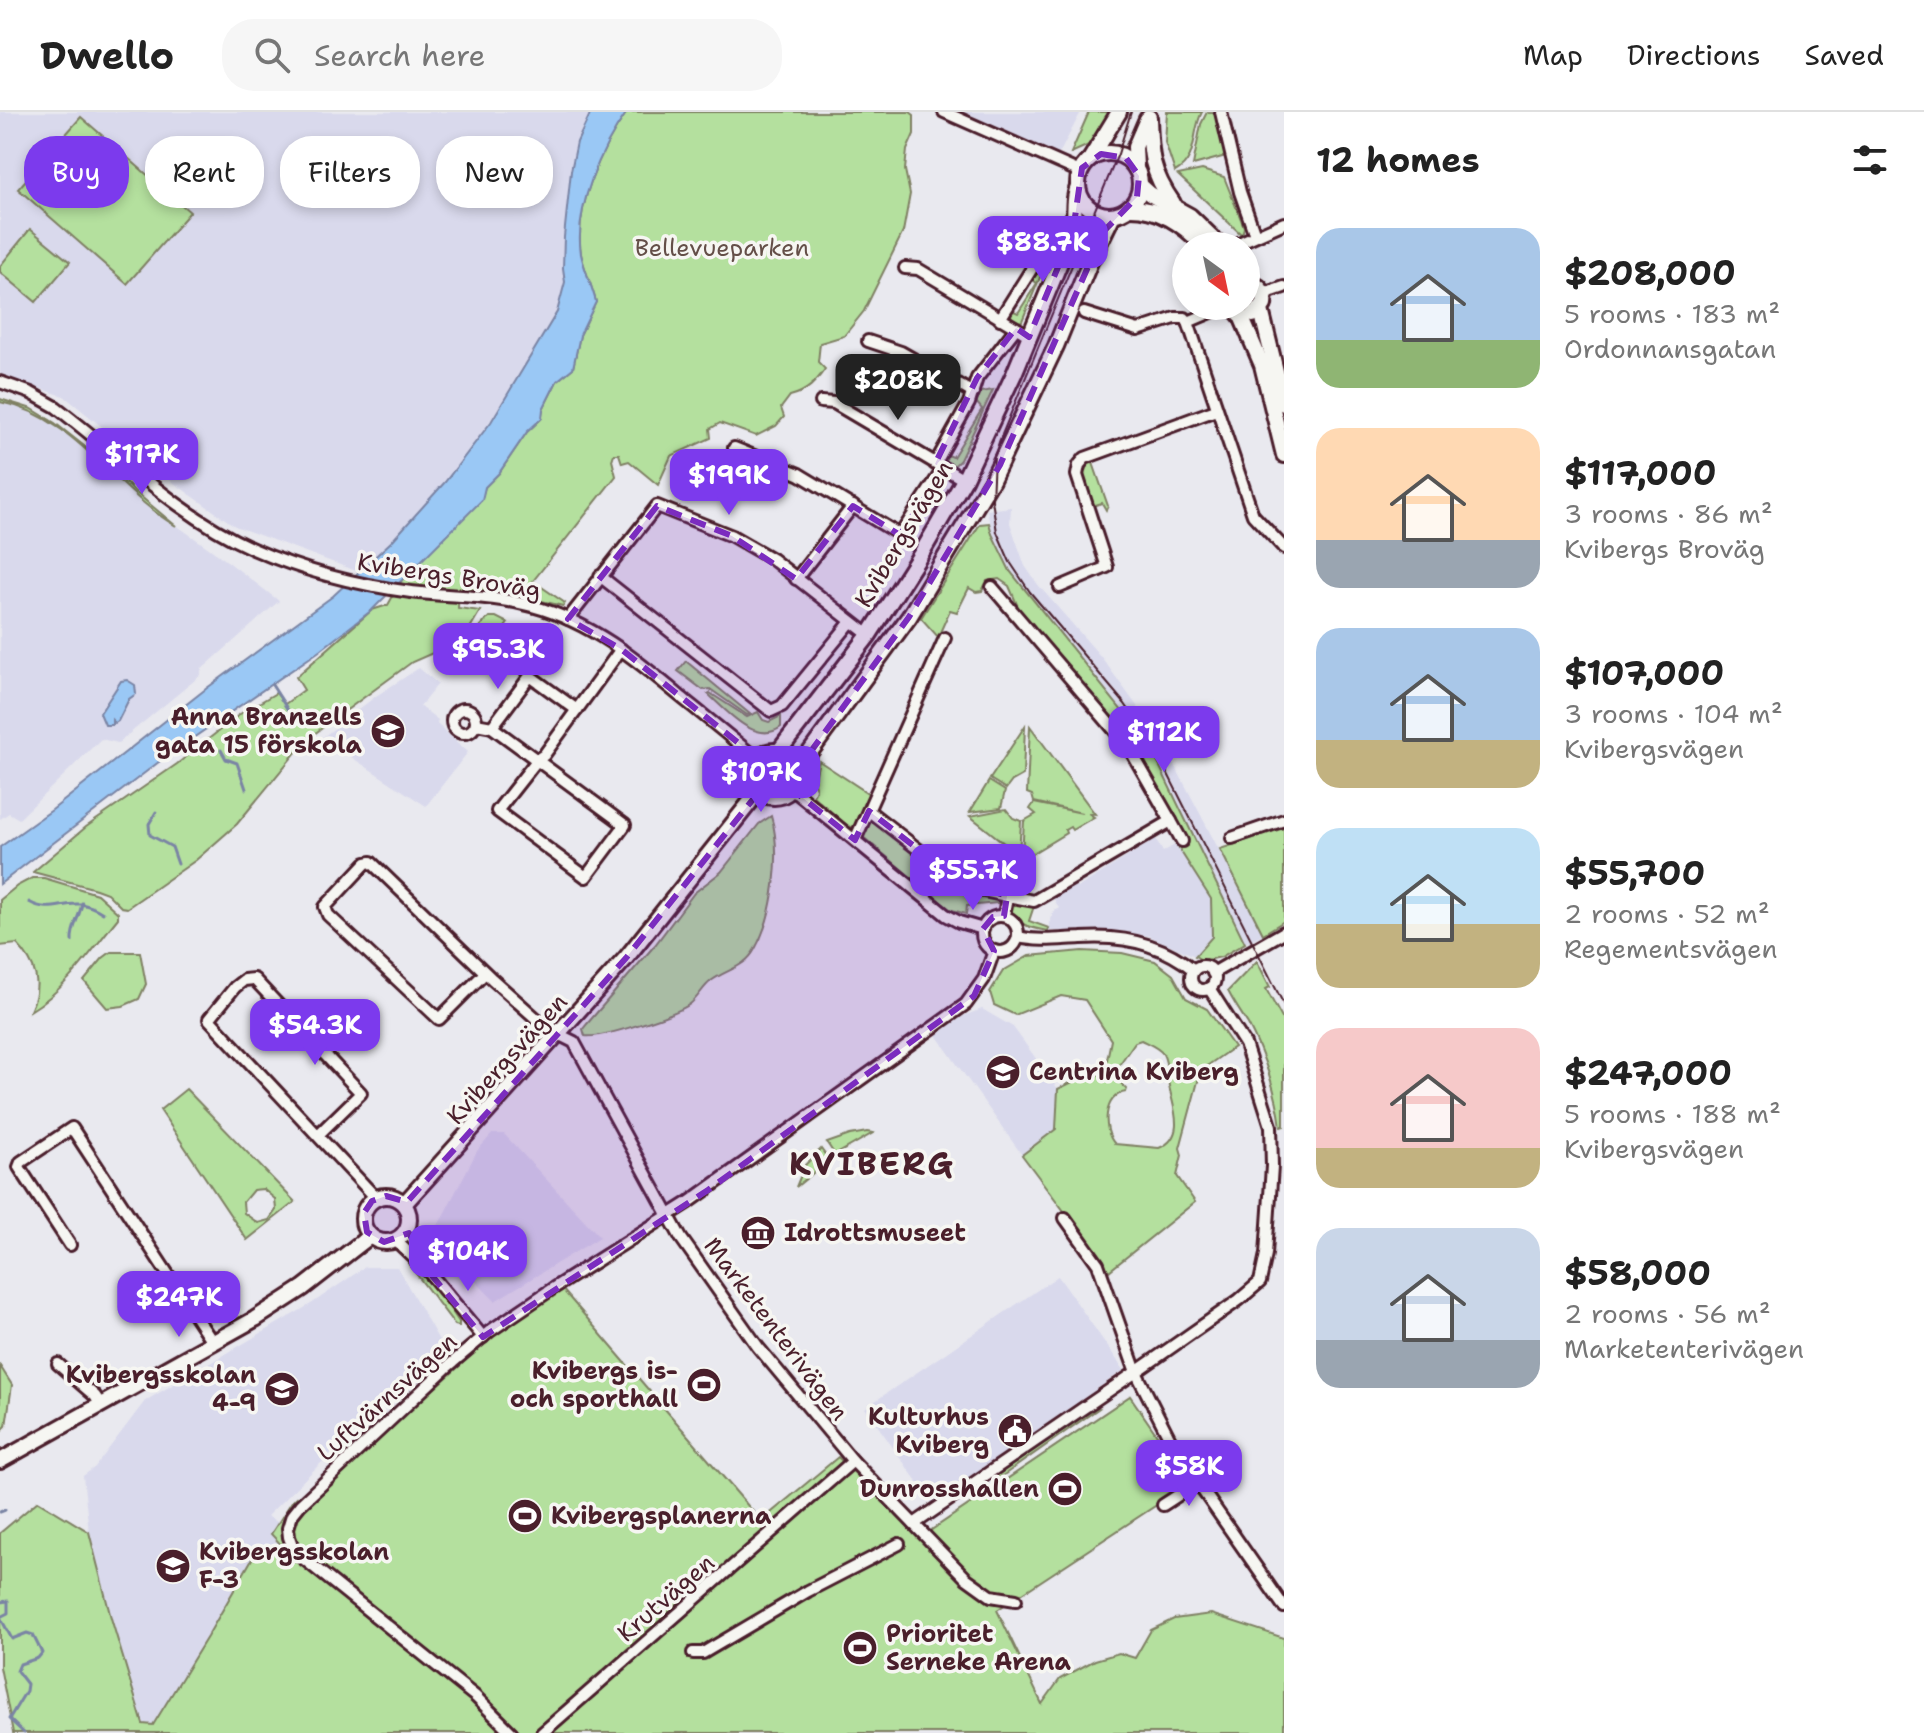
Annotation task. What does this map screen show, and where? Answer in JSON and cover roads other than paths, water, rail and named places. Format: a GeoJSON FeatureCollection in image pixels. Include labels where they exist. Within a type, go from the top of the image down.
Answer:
{"type":"FeatureCollection","features":[{"type":"Feature","properties":{"kind":"street"},"geometry":{"type":"LineString","coordinates":[[944,112],[1079,179]]}},
{"type":"Feature","properties":{"kind":"street"},"geometry":{"type":"LineString","coordinates":[[1119,112],[1079,179],[1081,199],[1090,209],[1102,214],[1113,215],[1128,208],[1152,208],[1186,232]]}},
{"type":"Feature","properties":{"kind":"street"},"geometry":{"type":"LineString","coordinates":[[1221,112],[1240,192],[1254,232]]}},
{"type":"Feature","properties":{"kind":"street"},"geometry":{"type":"LineString","coordinates":[[1128,208],[1137,197],[1140,185],[1135,147],[1149,115]]}},
{"type":"Feature","properties":{"kind":"street"},"geometry":{"type":"LineString","coordinates":[[1149,115],[1151,160],[1155,174],[1175,206]]}},
{"type":"Feature","properties":{"kind":"street"},"geometry":{"type":"LineString","coordinates":[[1091,158],[1114,153],[1126,158],[1136,168]]}},
{"type":"Feature","properties":{"kind":"street","name":"Kvibergsvägen"},"geometry":{"type":"LineString","coordinates":[[779,751],[869,635],[964,480],[1030,336],[1073,231],[1076,213],[1074,200],[1079,179]]}},
{"type":"Feature","properties":{"kind":"street"},"geometry":{"type":"LineString","coordinates":[[1140,185],[1209,232]]}},
{"type":"Feature","properties":{"kind":"street","name":"Kvibergsvägen"},"geometry":{"type":"LineString","coordinates":[[792,789],[797,780],[797,770],[909,617],[992,480],[1056,346],[1113,215]]}},
{"type":"Feature","properties":{"kind":"street"},"geometry":{"type":"LineString","coordinates":[[1260,233],[1284,223]]}},
{"type":"Feature","properties":{"kind":"street"},"geometry":{"type":"LineString","coordinates":[[1000,319],[1041,254],[1051,230]]}},
{"type":"Feature","properties":{"kind":"street"},"geometry":{"type":"LineString","coordinates":[[905,268],[918,269],[1030,336]]}},
{"type":"Feature","properties":{"kind":"street"},"geometry":{"type":"LineString","coordinates":[[1264,294],[1284,287]]}},
{"type":"Feature","properties":{"kind":"street"},"geometry":{"type":"LineString","coordinates":[[1260,288],[1264,294],[1261,310],[1279,373],[1284,404]]}},
{"type":"Feature","properties":{"kind":"street"},"geometry":{"type":"LineString","coordinates":[[1084,313],[1138,330],[1175,318],[1185,318],[1253,515],[1284,548]]}},
{"type":"Feature","properties":{"kind":"street"},"geometry":{"type":"LineString","coordinates":[[1188,322],[1195,320]]}},
{"type":"Feature","properties":{"kind":"street"},"geometry":{"type":"LineString","coordinates":[[1239,320],[1262,365],[1284,455]]}},
{"type":"Feature","properties":{"kind":"street"},"geometry":{"type":"LineString","coordinates":[[734,448],[799,474],[900,535],[939,466],[977,378],[1016,328]]}},
{"type":"Feature","properties":{"kind":"street"},"geometry":{"type":"LineString","coordinates":[[868,341],[901,352],[973,393]]}},
{"type":"Feature","properties":{"kind":"street","name":"Kvibergs Broväg"},"geometry":{"type":"LineString","coordinates":[[0,382],[31,393],[56,407],[172,498],[229,537],[301,566],[369,585],[519,603],[568,619],[621,649],[757,759]]}},
{"type":"Feature","properties":{"kind":"street"},"geometry":{"type":"LineString","coordinates":[[821,402],[834,403],[964,480]]}},
{"type":"Feature","properties":{"kind":"street"},"geometry":{"type":"LineString","coordinates":[[1060,587],[1107,567],[1077,475],[1079,465],[1085,458],[1216,410]]}},
{"type":"Feature","properties":{"kind":"street"},"geometry":{"type":"LineString","coordinates":[[568,619],[657,506],[732,536],[772,559],[869,635]]}},
{"type":"Feature","properties":{"kind":"street"},"geometry":{"type":"LineString","coordinates":[[796,579],[853,506]]}},
{"type":"Feature","properties":{"kind":"street"},"geometry":{"type":"LineString","coordinates":[[600,576],[771,711],[782,706],[850,623]]}},
{"type":"Feature","properties":{"kind":"street"},"geometry":{"type":"LineString","coordinates":[[992,587],[1128,746],[1182,841]]}},
{"type":"Feature","properties":{"kind":"street"},"geometry":{"type":"LineString","coordinates":[[855,840],[945,638]]}},
{"type":"Feature","properties":{"kind":"street"},"geometry":{"type":"LineString","coordinates":[[476,724],[492,727],[538,759],[625,825],[586,877],[497,811],[538,759],[544,755],[621,649]]}},
{"type":"Feature","properties":{"kind":"street"},"geometry":{"type":"LineString","coordinates":[[492,727],[530,676],[577,710]]}},
{"type":"Feature","properties":{"kind":"street"},"geometry":{"type":"LineString","coordinates":[[797,770],[791,758],[779,751],[770,751],[757,759],[751,775],[759,791],[776,797],[792,789],[946,915],[983,929]]}},
{"type":"Feature","properties":{"kind":"street","name":"Kvibergsvägen"},"geometry":{"type":"LineString","coordinates":[[404,1204],[626,958],[759,791]]}},
{"type":"Feature","properties":{"kind":"street"},"geometry":{"type":"LineString","coordinates":[[869,811],[959,881],[974,889],[1034,901],[1171,821]]}},
{"type":"Feature","properties":{"kind":"street"},"geometry":{"type":"LineString","coordinates":[[1232,838],[1284,820]]}},
{"type":"Feature","properties":{"kind":"street","name":"Marketenterivägen"},"geometry":{"type":"LineString","coordinates":[[485,973],[439,1019],[328,915],[325,907],[366,863],[371,862],[485,973],[548,1029],[578,1047],[684,1243],[745,1330],[853,1461],[980,1590],[991,1596],[1016,1600]]}},
{"type":"Feature","properties":{"kind":"street"},"geometry":{"type":"LineString","coordinates":[[1004,916],[1007,896]]}},
{"type":"Feature","properties":{"kind":"street"},"geometry":{"type":"LineString","coordinates":[[1004,916],[1015,924],[1018,937],[1009,949],[994,951],[984,942],[983,929],[990,919],[1004,916]]}},
{"type":"Feature","properties":{"kind":"street"},"geometry":{"type":"LineString","coordinates":[[1213,973],[1284,932]]}},
{"type":"Feature","properties":{"kind":"street"},"geometry":{"type":"LineString","coordinates":[[1018,937],[1048,941],[1085,937],[1142,943],[1164,950],[1194,970]]}},
{"type":"Feature","properties":{"kind":"street","name":"Luftvärnsvägen"},"geometry":{"type":"LineString","coordinates":[[512,1733],[476,1697],[294,1551],[289,1537],[292,1515],[483,1337],[552,1289],[670,1216],[966,1004],[984,979],[994,951]]}},
{"type":"Feature","properties":{"kind":"street"},"geometry":{"type":"LineString","coordinates":[[1205,966],[1213,973],[1215,980],[1209,988],[1202,990],[1193,985],[1191,977],[1194,970],[1205,966]]}},
{"type":"Feature","properties":{"kind":"street"},"geometry":{"type":"LineString","coordinates":[[318,1135],[361,1093],[254,979],[244,980],[209,1019],[376,1198]]}},
{"type":"Feature","properties":{"kind":"street"},"geometry":{"type":"LineString","coordinates":[[914,1524],[1254,1289],[1264,1271],[1272,1166],[1268,1112],[1245,1044],[1209,988]]}},
{"type":"Feature","properties":{"kind":"street"},"geometry":{"type":"LineString","coordinates":[[70,1245],[19,1167],[21,1162],[72,1128],[213,1343]]}},
{"type":"Feature","properties":{"kind":"street"},"geometry":{"type":"LineString","coordinates":[[408,1228],[395,1240],[384,1242],[370,1236],[365,1228],[364,1213],[376,1198],[391,1197],[404,1204],[409,1215],[408,1228],[428,1271]]}},
{"type":"Feature","properties":{"kind":"street"},"geometry":{"type":"LineString","coordinates":[[1065,1218],[1106,1280],[1136,1372],[1178,1455],[1284,1607]]}},
{"type":"Feature","properties":{"kind":"street"},"geometry":{"type":"LineString","coordinates":[[0,1461],[283,1302],[370,1236]]}},
{"type":"Feature","properties":{"kind":"street"},"geometry":{"type":"LineString","coordinates":[[395,1240],[428,1271],[483,1337]]}},
{"type":"Feature","properties":{"kind":"street"},"geometry":{"type":"LineString","coordinates":[[58,1364],[101,1405]]}},
{"type":"Feature","properties":{"kind":"street","name":"Krutvägen"},"geometry":{"type":"LineString","coordinates":[[542,1733],[853,1461]]}},
{"type":"Feature","properties":{"kind":"street"},"geometry":{"type":"LineString","coordinates":[[1163,1505],[1197,1483]]}},
{"type":"Feature","properties":{"kind":"street"},"geometry":{"type":"LineString","coordinates":[[693,1653],[703,1653],[794,1598],[899,1544]]}},
{"type":"Feature","properties":{"kind":"water"},"geometry":{"type":"Polygon","coordinates":[[[591,112],[627,112],[599,161],[582,217],[581,254],[596,302],[580,335],[573,368],[557,381],[543,409],[542,418],[527,432],[499,473],[485,487],[482,500],[372,610],[318,652],[164,758],[0,884],[0,847],[333,596],[392,541],[445,482],[491,422],[557,312],[565,282],[564,237],[571,171],[577,142],[591,112]]]}},
{"type":"Feature","properties":{"kind":"water"},"geometry":{"type":"Polygon","coordinates":[[[127,680],[135,685],[136,694],[129,699],[118,721],[115,723],[112,720],[112,725],[105,725],[100,713],[121,681],[127,680]]]}},
{"type":"Feature","properties":{"kind":"waterway"},"geometry":{"type":"LineString","coordinates":[[272,685],[293,718]]}},
{"type":"Feature","properties":{"kind":"waterway"},"geometry":{"type":"LineString","coordinates":[[221,750],[226,759],[237,763],[246,789]]}},
{"type":"Feature","properties":{"kind":"waterway"},"geometry":{"type":"LineString","coordinates":[[156,812],[149,824],[150,835],[172,847],[178,864]]}},
{"type":"Feature","properties":{"kind":"waterway"},"geometry":{"type":"LineString","coordinates":[[29,902],[48,907],[81,904],[103,913]]}},
{"type":"Feature","properties":{"kind":"waterway"},"geometry":{"type":"LineString","coordinates":[[72,941],[82,903]]}},
{"type":"Feature","properties":{"kind":"waterway"},"geometry":{"type":"LineString","coordinates":[[0,1512],[5,1510]]}},
{"type":"Feature","properties":{"kind":"waterway"},"geometry":{"type":"LineString","coordinates":[[0,1602],[8,1601],[8,1613],[0,1617],[12,1639],[27,1633],[33,1635],[42,1653],[38,1658],[20,1664],[17,1671],[27,1684],[26,1691],[9,1719],[24,1733]]}},
{"type":"Feature","properties":{"kind":"tram line"},"geometry":{"type":"LineString","coordinates":[[1131,112],[1118,154],[994,457],[992,500],[997,532],[1010,562],[1030,592],[1125,704],[1155,748],[1284,1005]]}},
{"type":"Feature","properties":{"kind":"place","name":"Anna Branzells gata 15 förskola"},"geometry":{"type":"Point","coordinates":[388,731]}},
{"type":"Feature","properties":{"kind":"place","name":"Centrina Kviberg"},"geometry":{"type":"Point","coordinates":[1003,1072]}},
{"type":"Feature","properties":{"kind":"place","name":"Idrottsmuseet"},"geometry":{"type":"Point","coordinates":[758,1233]}},
{"type":"Feature","properties":{"kind":"place","name":"Kvibergs is- och sporthall"},"geometry":{"type":"Point","coordinates":[704,1385]}},
{"type":"Feature","properties":{"kind":"place","name":"Kvibergsskolan 4-9"},"geometry":{"type":"Point","coordinates":[282,1389]}},
{"type":"Feature","properties":{"kind":"place","name":"Kulturhus Kviberg"},"geometry":{"type":"Point","coordinates":[1015,1431]}},
{"type":"Feature","properties":{"kind":"place","name":"Dunrosshallen"},"geometry":{"type":"Point","coordinates":[1065,1489]}},
{"type":"Feature","properties":{"kind":"place","name":"Kvibergsplanerna"},"geometry":{"type":"Point","coordinates":[525,1516]}},
{"type":"Feature","properties":{"kind":"place","name":"Kvibergsskolan F-3"},"geometry":{"type":"Point","coordinates":[173,1566]}},
{"type":"Feature","properties":{"kind":"place","name":"Prioritet Serneke Arena"},"geometry":{"type":"Point","coordinates":[860,1648]}},
{"type":"Feature","properties":{"kind":"district","name":"KVIBERG"},"geometry":{"type":"Point","coordinates":[872,1163]}},
{"type":"Feature","properties":{"kind":"park label","name":"Bellevueparken"},"geometry":{"type":"Point","coordinates":[722,248]}}]}
